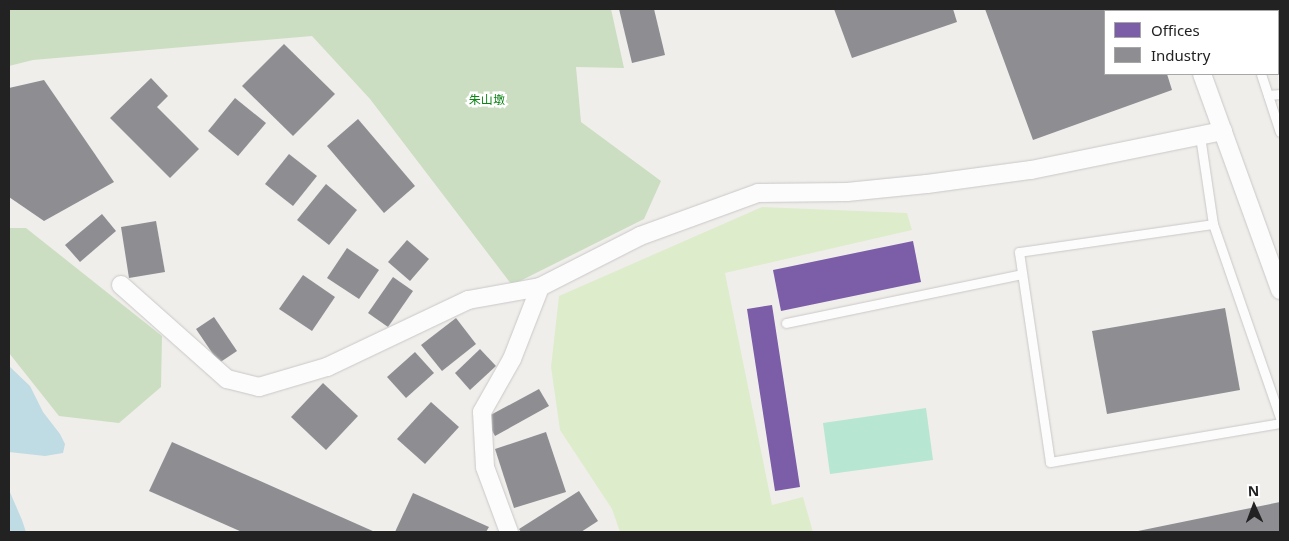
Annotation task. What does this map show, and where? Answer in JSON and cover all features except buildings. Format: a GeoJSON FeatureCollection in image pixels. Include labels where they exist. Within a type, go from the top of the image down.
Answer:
{"type":"FeatureCollection","features":[{"type":"Feature","properties":{"kind":"street"},"geometry":{"type":"LineString","coordinates":[[1202,75],[1280,290]]}},
{"type":"Feature","properties":{"kind":"street"},"geometry":{"type":"LineString","coordinates":[[120,285],[227,379],[259,387],[327,367],[468,300],[540,287],[640,236],[758,194],[847,192],[927,184],[1031,170],[1222,131]]}},
{"type":"Feature","properties":{"kind":"street"},"geometry":{"type":"LineString","coordinates":[[509,532],[485,467],[482,412],[512,359],[540,287]]}},
{"type":"Feature","properties":{"kind":"lane"},"geometry":{"type":"LineString","coordinates":[[1261,75],[1280,132]]}},
{"type":"Feature","properties":{"kind":"lane"},"geometry":{"type":"LineString","coordinates":[[1268,95],[1280,94]]}},
{"type":"Feature","properties":{"kind":"lane"},"geometry":{"type":"LineString","coordinates":[[1200,136],[1213,224],[1280,418]]}},
{"type":"Feature","properties":{"kind":"lane"},"geometry":{"type":"LineString","coordinates":[[1213,224],[1019,252],[1050,462],[1280,423]]}},
{"type":"Feature","properties":{"kind":"lane"},"geometry":{"type":"LineString","coordinates":[[786,323],[1022,274]]}},
{"type":"Feature","properties":{"kind":"green space","name":"朱山墩"},"geometry":{"type":"Polygon","coordinates":[[[9,9],[611,9],[624,68],[576,67],[581,122],[661,181],[644,219],[512,285],[370,99],[312,36],[33,60],[9,66],[9,9]]]}},
{"type":"Feature","properties":{"kind":"green space"},"geometry":{"type":"Polygon","coordinates":[[[762,207],[907,213],[912,230],[725,273],[772,505],[803,497],[813,532],[620,532],[612,509],[560,430],[551,367],[559,296],[762,207]]]}},
{"type":"Feature","properties":{"kind":"green space"},"geometry":{"type":"Polygon","coordinates":[[[9,228],[26,228],[162,336],[161,387],[119,423],[59,416],[9,353],[9,228]]]}},
{"type":"Feature","properties":{"kind":"green space"},"geometry":{"type":"Polygon","coordinates":[[[926,408],[933,460],[830,474],[823,423],[926,408]]]}},
{"type":"Feature","properties":{"kind":"water"},"geometry":{"type":"Polygon","coordinates":[[[9,366],[30,386],[43,412],[60,434],[65,444],[63,453],[45,456],[9,452],[9,366]]]}},
{"type":"Feature","properties":{"kind":"water"},"geometry":{"type":"Polygon","coordinates":[[[9,490],[22,520],[26,532],[9,532],[9,490]]]}}]}
